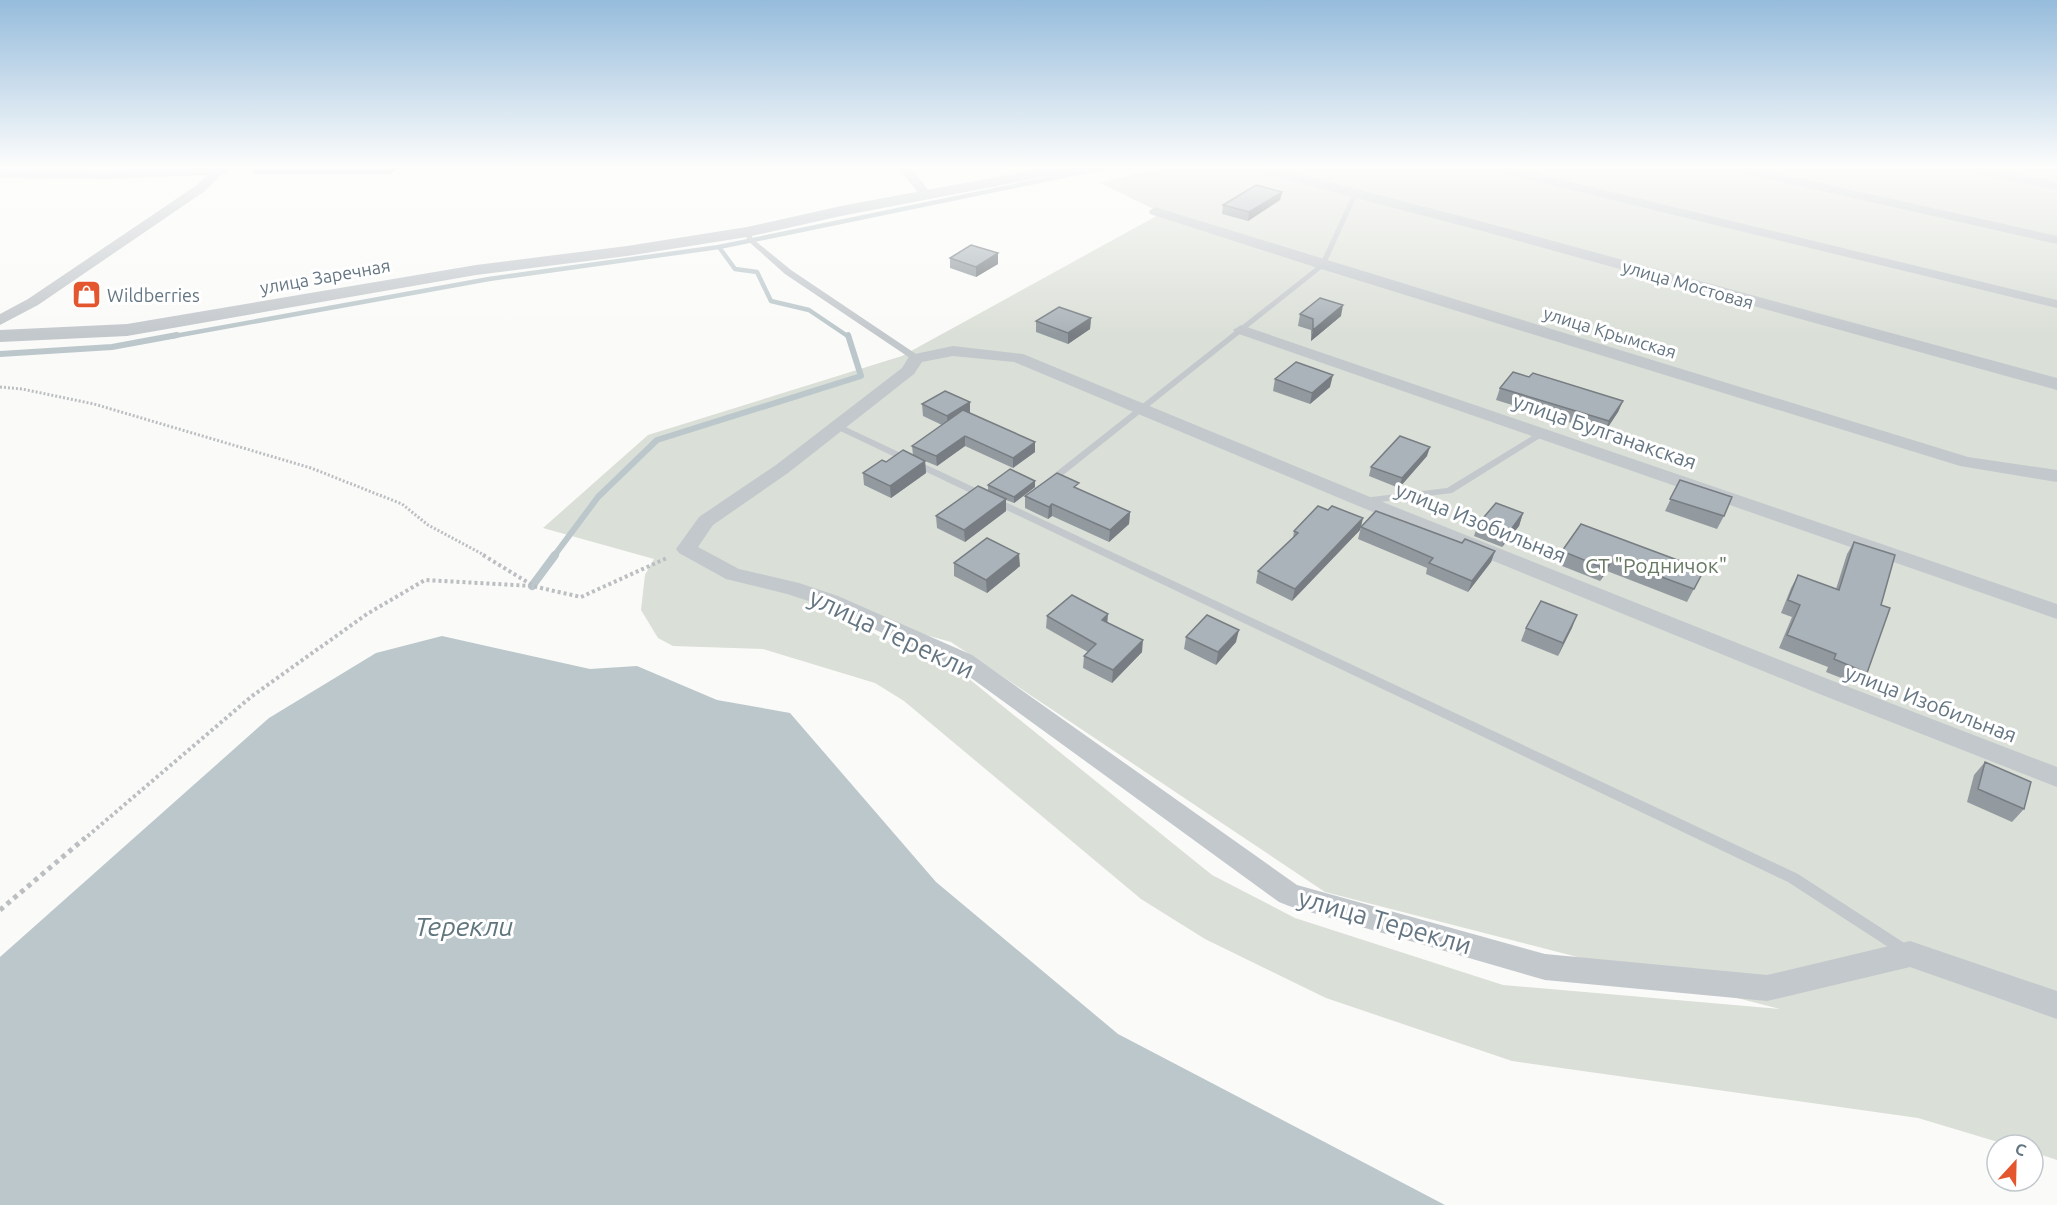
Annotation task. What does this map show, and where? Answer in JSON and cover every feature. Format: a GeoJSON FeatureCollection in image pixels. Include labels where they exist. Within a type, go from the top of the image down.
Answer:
{"type":"FeatureCollection","features":[{"type":"Feature","properties":{"kind":"street"},"geometry":{"type":"LineString","coordinates":[[0,320],[150,222]]}},
{"type":"Feature","properties":{"kind":"street","name":"улица Заречная"},"geometry":{"type":"LineString","coordinates":[[0,336],[127,330],[476,270],[627,251],[794,222]]}},
{"type":"Feature","properties":{"kind":"street","name":"улица Крымская"},"geometry":{"type":"LineString","coordinates":[[1190,222],[1966,462],[2057,476]]}},
{"type":"Feature","properties":{"kind":"street","name":"улица Мостовая"},"geometry":{"type":"LineString","coordinates":[[1466,222],[2057,384]]}},
{"type":"Feature","properties":{"kind":"street"},"geometry":{"type":"LineString","coordinates":[[1720,222],[2057,304]]}},
{"type":"Feature","properties":{"kind":"street"},"geometry":{"type":"LineString","coordinates":[[1978,222],[2057,240]]}},
{"type":"Feature","properties":{"kind":"street","name":"улица Булганакская"},"geometry":{"type":"LineString","coordinates":[[1241,330],[2057,612]]}},
{"type":"Feature","properties":{"kind":"street","name":"улица Изобильная"},"geometry":{"type":"LineString","coordinates":[[916,358],[953,351],[1017,357],[1363,501],[2057,777]]}},
{"type":"Feature","properties":{"kind":"street"},"geometry":{"type":"LineString","coordinates":[[686,549],[706,521],[782,469],[909,370],[916,358]]}},
{"type":"Feature","properties":{"kind":"street","name":"улица Терекли"},"geometry":{"type":"LineString","coordinates":[[686,549],[734,574],[792,588],[831,601],[964,661],[1289,894],[1545,967],[1767,988],[1910,954]]}},
{"type":"Feature","properties":{"kind":"street"},"geometry":{"type":"LineString","coordinates":[[1910,954],[2057,1005]]}},
{"type":"Feature","properties":{"kind":"lane"},"geometry":{"type":"LineString","coordinates":[[1041,488],[1323,265],[1342,222]]}},
{"type":"Feature","properties":{"kind":"lane"},"geometry":{"type":"LineString","coordinates":[[747,232],[750,240],[788,272],[916,358]]}},
{"type":"Feature","properties":{"kind":"lane"},"geometry":{"type":"LineString","coordinates":[[837,426],[1018,506],[1793,878],[1910,954]]}},
{"type":"Feature","properties":{"kind":"lane"},"geometry":{"type":"LineString","coordinates":[[1363,501],[1449,492],[1542,433]]}},
{"type":"Feature","properties":{"kind":"path"},"geometry":{"type":"LineString","coordinates":[[0,387],[22,389],[94,404],[311,468],[402,504],[428,525],[468,545],[532,586]]}},
{"type":"Feature","properties":{"kind":"path"},"geometry":{"type":"LineString","coordinates":[[0,910],[252,696],[367,614],[425,579],[532,586],[581,597],[686,549]]}},
{"type":"Feature","properties":{"kind":"green space","name":"СТ \"Родничок\""},"geometry":{"type":"Polygon","coordinates":[[[1145,222],[2057,222],[2057,1160],[2045,1156],[2045,1133],[1985,1133],[1985,1138],[1918,1118],[1512,1061],[1326,998],[1205,939],[1141,899],[904,701],[875,683],[763,649],[673,646],[658,638],[641,610],[645,575],[654,559],[543,528],[648,435],[902,356],[1145,222]],[[829,608],[900,648],[963,674],[1212,875],[1295,918],[1503,985],[1780,1009],[1325,892],[951,642],[829,608]]]}},
{"type":"Feature","properties":{"kind":"water","name":"Терекли"},"geometry":{"type":"Polygon","coordinates":[[[442,636],[590,669],[637,666],[717,700],[790,713],[936,882],[1118,1034],[1445,1205],[0,1205],[0,957],[269,718],[376,653],[442,636]]]}},
{"type":"Feature","properties":{"kind":"building"},"geometry":{"type":"Polygon","coordinates":[[[971,245],[998,253],[976,267],[950,258],[971,245]]]}},
{"type":"Feature","properties":{"kind":"building"},"geometry":{"type":"Polygon","coordinates":[[[1320,298],[1343,305],[1313,330],[1313,319],[1300,314],[1320,298]]]}},
{"type":"Feature","properties":{"kind":"building"},"geometry":{"type":"Polygon","coordinates":[[[1059,307],[1091,318],[1068,333],[1036,321],[1059,307]]]}},
{"type":"Feature","properties":{"kind":"building"},"geometry":{"type":"Polygon","coordinates":[[[1296,362],[1333,375],[1312,393],[1275,379],[1296,362]]]}},
{"type":"Feature","properties":{"kind":"building"},"geometry":{"type":"Polygon","coordinates":[[[1513,372],[1529,377],[1533,373],[1623,401],[1609,421],[1500,388],[1513,372]]]}},
{"type":"Feature","properties":{"kind":"building"},"geometry":{"type":"Polygon","coordinates":[[[945,391],[970,402],[947,416],[922,404],[945,391]]]}},
{"type":"Feature","properties":{"kind":"building"},"geometry":{"type":"Polygon","coordinates":[[[963,410],[1035,442],[1013,458],[965,436],[936,456],[912,446],[963,410]]]}},
{"type":"Feature","properties":{"kind":"building"},"geometry":{"type":"Polygon","coordinates":[[[1400,436],[1430,447],[1402,478],[1371,467],[1400,436]]]}},
{"type":"Feature","properties":{"kind":"building"},"geometry":{"type":"Polygon","coordinates":[[[903,450],[925,461],[890,486],[863,473],[882,460],[886,462],[903,450]]]}},
{"type":"Feature","properties":{"kind":"building"},"geometry":{"type":"Polygon","coordinates":[[[1010,469],[1035,481],[1014,497],[988,485],[1010,469]]]}},
{"type":"Feature","properties":{"kind":"building"},"geometry":{"type":"Polygon","coordinates":[[[1057,473],[1079,483],[1074,487],[1130,512],[1110,530],[1052,504],[1049,507],[1025,496],[1057,473]]]}},
{"type":"Feature","properties":{"kind":"building"},"geometry":{"type":"Polygon","coordinates":[[[1680,480],[1732,497],[1724,516],[1670,499],[1680,480]]]}},
{"type":"Feature","properties":{"kind":"building"},"geometry":{"type":"Polygon","coordinates":[[[978,486],[1006,499],[964,530],[936,516],[978,486]]]}},
{"type":"Feature","properties":{"kind":"building"},"geometry":{"type":"Polygon","coordinates":[[[1496,503],[1523,513],[1507,535],[1478,524],[1496,503]]]}},
{"type":"Feature","properties":{"kind":"building"},"geometry":{"type":"Polygon","coordinates":[[[1318,506],[1328,510],[1332,506],[1363,518],[1295,589],[1258,571],[1298,533],[1294,531],[1318,506]]]}},
{"type":"Feature","properties":{"kind":"building"},"geometry":{"type":"Polygon","coordinates":[[[1376,511],[1462,543],[1465,539],[1495,551],[1472,581],[1429,563],[1433,558],[1361,527],[1376,511]]]}},
{"type":"Feature","properties":{"kind":"building"},"geometry":{"type":"Polygon","coordinates":[[[1581,524],[1704,570],[1694,589],[1613,559],[1606,569],[1562,551],[1581,524]]]}},
{"type":"Feature","properties":{"kind":"building"},"geometry":{"type":"Polygon","coordinates":[[[987,538],[1019,554],[986,580],[954,563],[987,538]]]}},
{"type":"Feature","properties":{"kind":"building"},"geometry":{"type":"Polygon","coordinates":[[[1854,542],[1895,555],[1881,605],[1890,608],[1867,673],[1834,659],[1836,654],[1787,635],[1800,605],[1788,600],[1798,575],[1839,590],[1854,542]]]}},
{"type":"Feature","properties":{"kind":"building"},"geometry":{"type":"Polygon","coordinates":[[[1072,595],[1108,614],[1102,620],[1143,640],[1113,670],[1084,656],[1096,644],[1047,616],[1072,595]]]}},
{"type":"Feature","properties":{"kind":"building"},"geometry":{"type":"Polygon","coordinates":[[[1541,601],[1577,615],[1563,643],[1526,628],[1541,601]]]}},
{"type":"Feature","properties":{"kind":"building"},"geometry":{"type":"Polygon","coordinates":[[[1207,615],[1239,630],[1218,652],[1186,637],[1207,615]]]}},
{"type":"Feature","properties":{"kind":"building"},"geometry":{"type":"Polygon","coordinates":[[[1985,762],[2031,782],[2024,809],[1978,789],[1985,762]]]}},
{"type":"Feature","properties":{"kind":"waterway"},"geometry":{"type":"LineString","coordinates":[[719,247],[839,222]]}},
{"type":"Feature","properties":{"kind":"waterway"},"geometry":{"type":"LineString","coordinates":[[169,337],[489,279],[719,247]]}},
{"type":"Feature","properties":{"kind":"waterway"},"geometry":{"type":"LineString","coordinates":[[719,247],[735,269],[757,272],[771,301],[809,310],[849,337]]}},
{"type":"Feature","properties":{"kind":"waterway"},"geometry":{"type":"LineString","coordinates":[[0,354],[112,347],[177,335]]}},
{"type":"Feature","properties":{"kind":"waterway"},"geometry":{"type":"LineString","coordinates":[[554,556],[598,497],[657,440],[861,376],[849,337]]}},
{"type":"Feature","properties":{"kind":"waterway"},"geometry":{"type":"LineString","coordinates":[[532,586],[555,555]]}},
{"type":"Feature","properties":{"kind":"place","name":"Wildberries"},"geometry":{"type":"Point","coordinates":[86,295]}}]}
